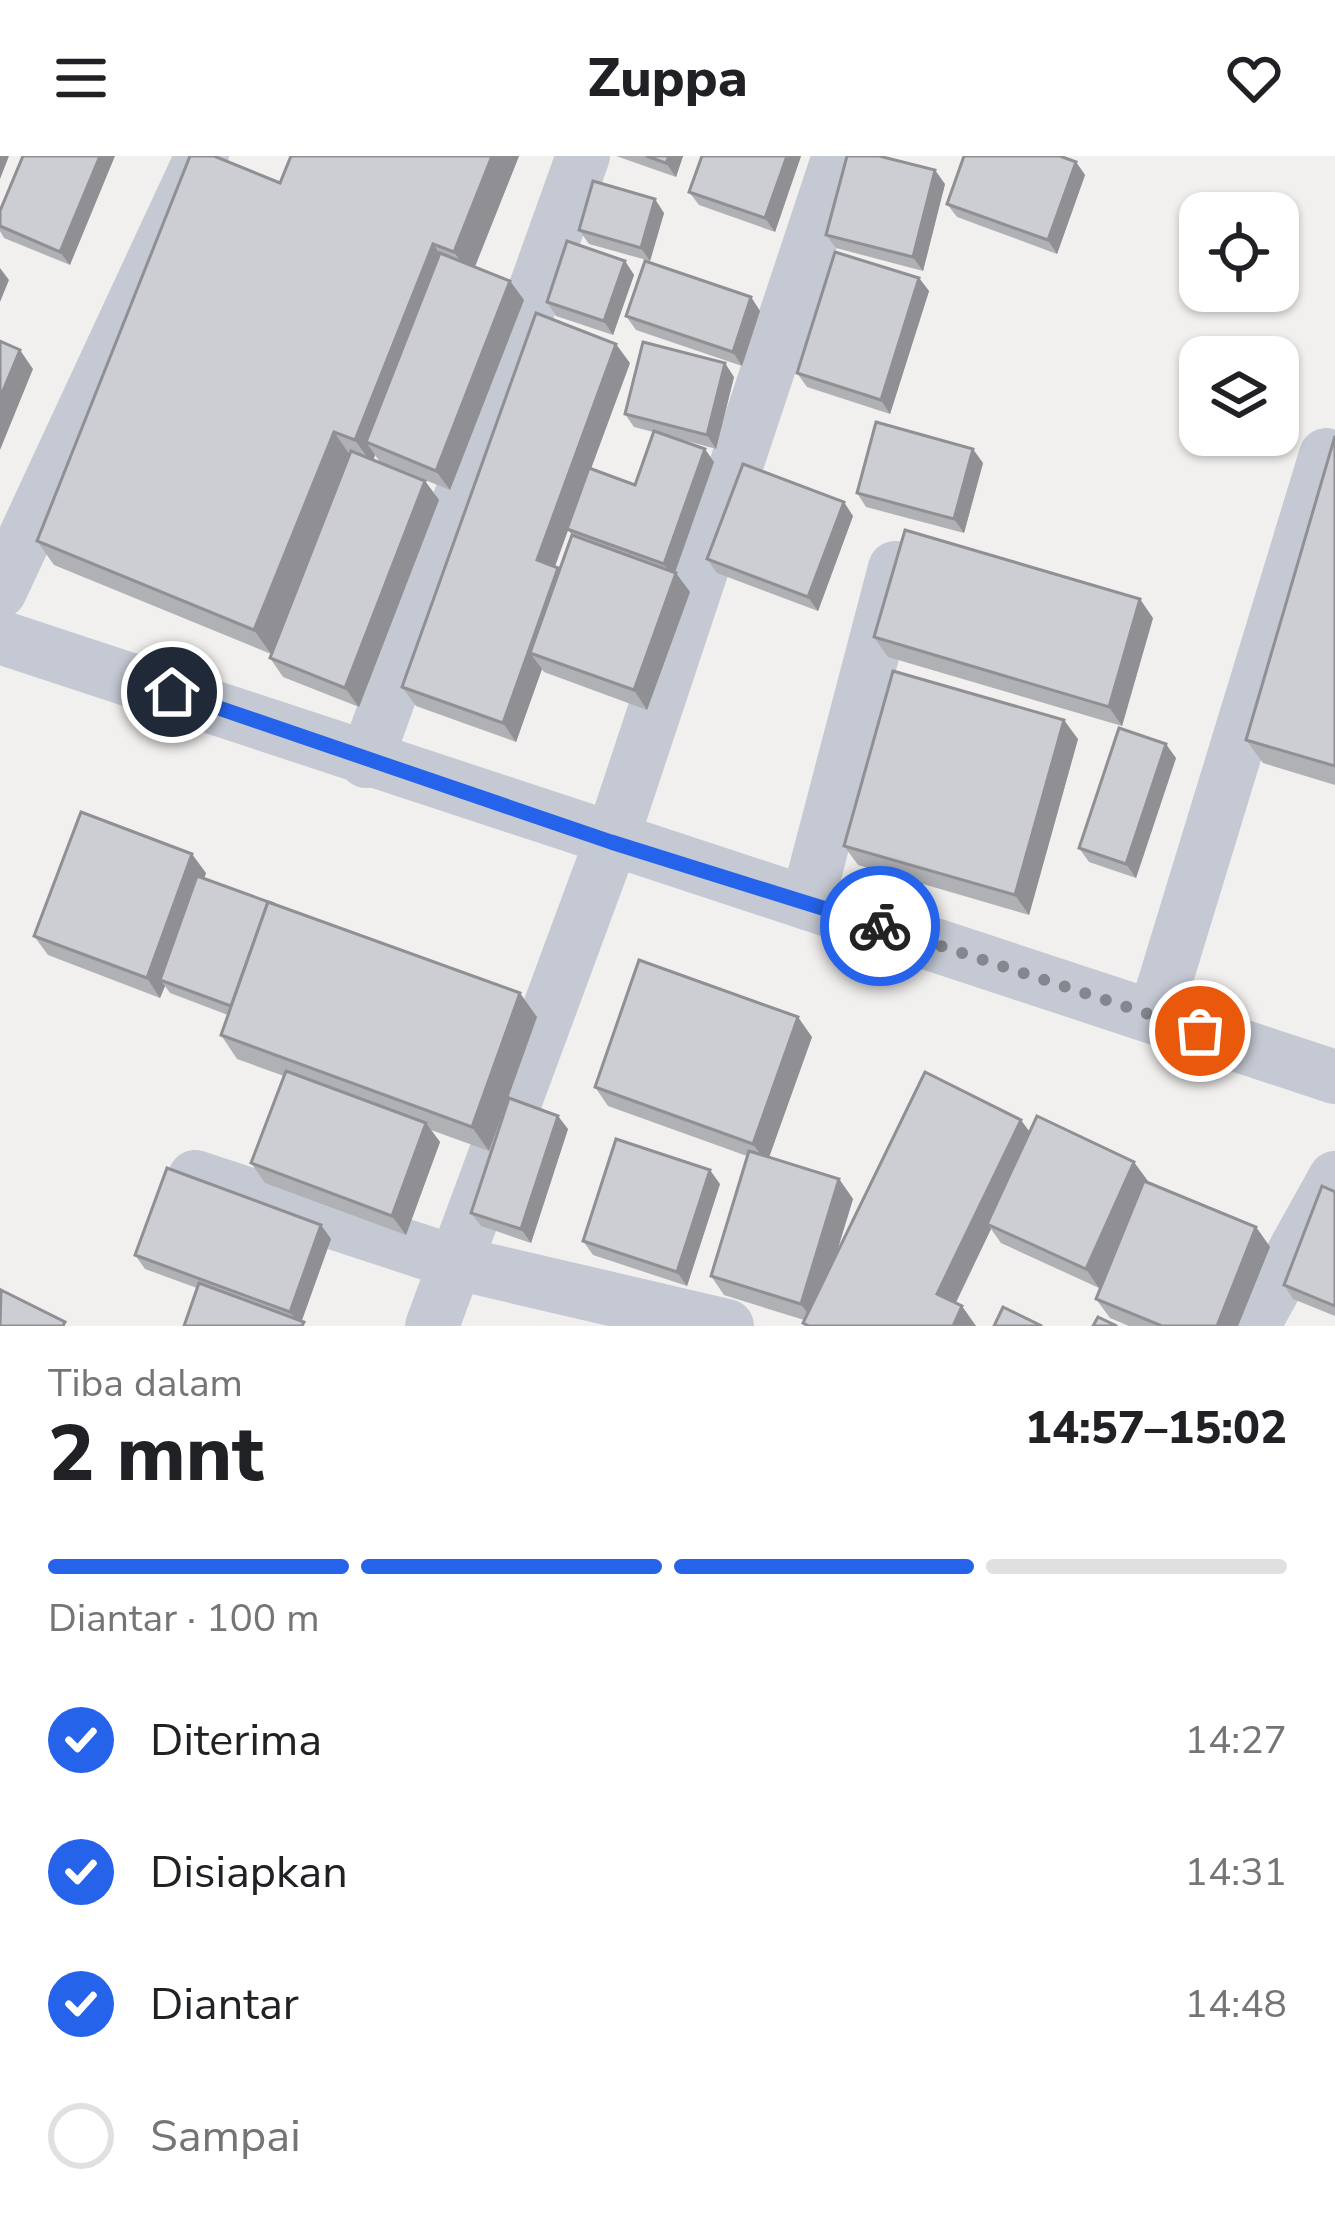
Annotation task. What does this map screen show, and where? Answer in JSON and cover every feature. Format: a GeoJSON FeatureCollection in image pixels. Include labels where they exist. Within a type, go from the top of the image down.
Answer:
{"type":"FeatureCollection","features":[{"type":"Feature","properties":{"kind":"street"},"geometry":{"type":"LineString","coordinates":[[0,591],[202,156]]}},
{"type":"Feature","properties":{"kind":"street"},"geometry":{"type":"LineString","coordinates":[[366,760],[583,156]]}},
{"type":"Feature","properties":{"kind":"street"},"geometry":{"type":"LineString","coordinates":[[432,1326],[611,842],[839,156]]}},
{"type":"Feature","properties":{"kind":"street"},"geometry":{"type":"LineString","coordinates":[[1155,1015],[1326,455]]}},
{"type":"Feature","properties":{"kind":"street"},"geometry":{"type":"LineString","coordinates":[[807,903],[904,534]]}},
{"type":"Feature","properties":{"kind":"street"},"geometry":{"type":"LineString","coordinates":[[0,637],[1335,1077]]}},
{"type":"Feature","properties":{"kind":"street"},"geometry":{"type":"LineString","coordinates":[[195,1177],[457,1263],[727,1326]]}},
{"type":"Feature","properties":{"kind":"street"},"geometry":{"type":"LineString","coordinates":[[1253,1326],[1335,1178]]}},
{"type":"Feature","properties":{"kind":"building"},"geometry":{"type":"Polygon","coordinates":[[[23,156],[100,156],[60,252],[0,226],[0,211],[23,156]]]}},
{"type":"Feature","properties":{"kind":"building"},"geometry":{"type":"Polygon","coordinates":[[[190,156],[214,156],[280,183],[291,156],[492,156],[454,252],[433,244],[355,440],[334,432],[254,630],[37,541],[190,156]]]}},
{"type":"Feature","properties":{"kind":"building"},"geometry":{"type":"Polygon","coordinates":[[[702,156],[787,156],[765,218],[689,192],[702,156]]]}},
{"type":"Feature","properties":{"kind":"building"},"geometry":{"type":"Polygon","coordinates":[[[847,156],[879,156],[935,170],[913,257],[826,235],[847,156]]]}},
{"type":"Feature","properties":{"kind":"building"},"geometry":{"type":"Polygon","coordinates":[[[964,156],[1060,156],[1076,162],[1048,240],[947,204],[964,156]]]}},
{"type":"Feature","properties":{"kind":"building"},"geometry":{"type":"Polygon","coordinates":[[[593,181],[655,199],[641,248],[579,230],[593,181]]]}},
{"type":"Feature","properties":{"kind":"building"},"geometry":{"type":"Polygon","coordinates":[[[567,241],[625,261],[604,321],[547,302],[567,241]]]}},
{"type":"Feature","properties":{"kind":"building"},"geometry":{"type":"Polygon","coordinates":[[[835,252],[919,278],[881,400],[797,373],[835,252]]]}},
{"type":"Feature","properties":{"kind":"building"},"geometry":{"type":"Polygon","coordinates":[[[440,253],[510,281],[436,471],[366,442],[440,253]]]}},
{"type":"Feature","properties":{"kind":"building"},"geometry":{"type":"Polygon","coordinates":[[[645,261],[751,297],[733,352],[626,316],[645,261]]]}},
{"type":"Feature","properties":{"kind":"building"},"geometry":{"type":"Polygon","coordinates":[[[536,313],[616,344],[537,560],[558,568],[503,723],[402,687],[536,313]]]}},
{"type":"Feature","properties":{"kind":"building"},"geometry":{"type":"Polygon","coordinates":[[[0,341],[20,350],[0,398],[0,341]]]}},
{"type":"Feature","properties":{"kind":"building"},"geometry":{"type":"Polygon","coordinates":[[[643,342],[725,363],[707,435],[625,414],[643,342]]]}},
{"type":"Feature","properties":{"kind":"building"},"geometry":{"type":"Polygon","coordinates":[[[876,422],[973,449],[954,519],[857,493],[876,422]]]}},
{"type":"Feature","properties":{"kind":"building"},"geometry":{"type":"Polygon","coordinates":[[[654,431],[705,449],[664,564],[567,529],[589,468],[635,485],[654,431]]]}},
{"type":"Feature","properties":{"kind":"building"},"geometry":{"type":"Polygon","coordinates":[[[1335,436],[1335,766],[1246,740],[1335,436]]]}},
{"type":"Feature","properties":{"kind":"building"},"geometry":{"type":"Polygon","coordinates":[[[351,451],[425,481],[345,688],[270,658],[351,451]]]}},
{"type":"Feature","properties":{"kind":"building"},"geometry":{"type":"Polygon","coordinates":[[[743,464],[844,502],[808,597],[707,559],[743,464]]]}},
{"type":"Feature","properties":{"kind":"building"},"geometry":{"type":"Polygon","coordinates":[[[905,530],[1140,599],[1109,707],[874,637],[905,530]]]}},
{"type":"Feature","properties":{"kind":"building"},"geometry":{"type":"Polygon","coordinates":[[[572,535],[676,573],[634,690],[530,653],[572,535]]]}},
{"type":"Feature","properties":{"kind":"building"},"geometry":{"type":"Polygon","coordinates":[[[893,671],[1064,720],[1015,895],[844,846],[893,671]]]}},
{"type":"Feature","properties":{"kind":"building"},"geometry":{"type":"Polygon","coordinates":[[[1119,728],[1166,744],[1126,864],[1079,848],[1119,728]]]}},
{"type":"Feature","properties":{"kind":"building"},"geometry":{"type":"Polygon","coordinates":[[[81,812],[192,854],[147,978],[34,936],[81,812]]]}},
{"type":"Feature","properties":{"kind":"building"},"geometry":{"type":"Polygon","coordinates":[[[197,876],[274,904],[268,902],[231,1006],[160,980],[197,876]]]}},
{"type":"Feature","properties":{"kind":"building"},"geometry":{"type":"Polygon","coordinates":[[[268,902],[520,993],[472,1127],[221,1035],[268,902]]]}},
{"type":"Feature","properties":{"kind":"building"},"geometry":{"type":"Polygon","coordinates":[[[639,960],[798,1017],[753,1144],[595,1087],[639,960]]]}},
{"type":"Feature","properties":{"kind":"building"},"geometry":{"type":"Polygon","coordinates":[[[286,1071],[426,1123],[392,1216],[251,1163],[286,1071]]]}},
{"type":"Feature","properties":{"kind":"building"},"geometry":{"type":"Polygon","coordinates":[[[925,1072],[1021,1120],[937,1294],[962,1306],[953,1326],[809,1326],[803,1323],[925,1072]]]}},
{"type":"Feature","properties":{"kind":"building"},"geometry":{"type":"Polygon","coordinates":[[[509,1098],[558,1116],[521,1229],[471,1213],[509,1098]]]}},
{"type":"Feature","properties":{"kind":"building"},"geometry":{"type":"Polygon","coordinates":[[[1037,1116],[1134,1162],[1086,1269],[987,1224],[1037,1116]]]}},
{"type":"Feature","properties":{"kind":"building"},"geometry":{"type":"Polygon","coordinates":[[[616,1139],[710,1170],[677,1272],[583,1241],[616,1139]]]}},
{"type":"Feature","properties":{"kind":"building"},"geometry":{"type":"Polygon","coordinates":[[[749,1151],[839,1179],[801,1304],[711,1276],[749,1151]]]}},
{"type":"Feature","properties":{"kind":"building"},"geometry":{"type":"Polygon","coordinates":[[[167,1168],[321,1225],[290,1312],[135,1255],[167,1168]]]}},
{"type":"Feature","properties":{"kind":"building"},"geometry":{"type":"Polygon","coordinates":[[[1144,1181],[1256,1227],[1217,1326],[1162,1326],[1096,1299],[1144,1181]]]}},
{"type":"Feature","properties":{"kind":"building"},"geometry":{"type":"Polygon","coordinates":[[[1322,1186],[1335,1192],[1335,1306],[1284,1285],[1322,1186]]]}},
{"type":"Feature","properties":{"kind":"building"},"geometry":{"type":"Polygon","coordinates":[[[199,1283],[304,1322],[302,1326],[184,1326],[199,1283]]]}},
{"type":"Feature","properties":{"kind":"building"},"geometry":{"type":"Polygon","coordinates":[[[1,1290],[65,1322],[63,1326],[0,1326],[1,1290]]]}},
{"type":"Feature","properties":{"kind":"building"},"geometry":{"type":"Polygon","coordinates":[[[1003,1307],[1042,1326],[994,1326],[1003,1307]]]}},
{"type":"Feature","properties":{"kind":"building"},"geometry":{"type":"Polygon","coordinates":[[[1098,1317],[1117,1326],[1093,1326],[1098,1317]]]}},
{"type":"Feature","properties":{"kind":"way so far"},"geometry":{"type":"LineString","coordinates":[[880,926],[1200,1031]]}},
{"type":"Feature","properties":{"kind":"route"},"geometry":{"type":"LineString","coordinates":[[172,692],[611,842],[880,926]]}}]}
